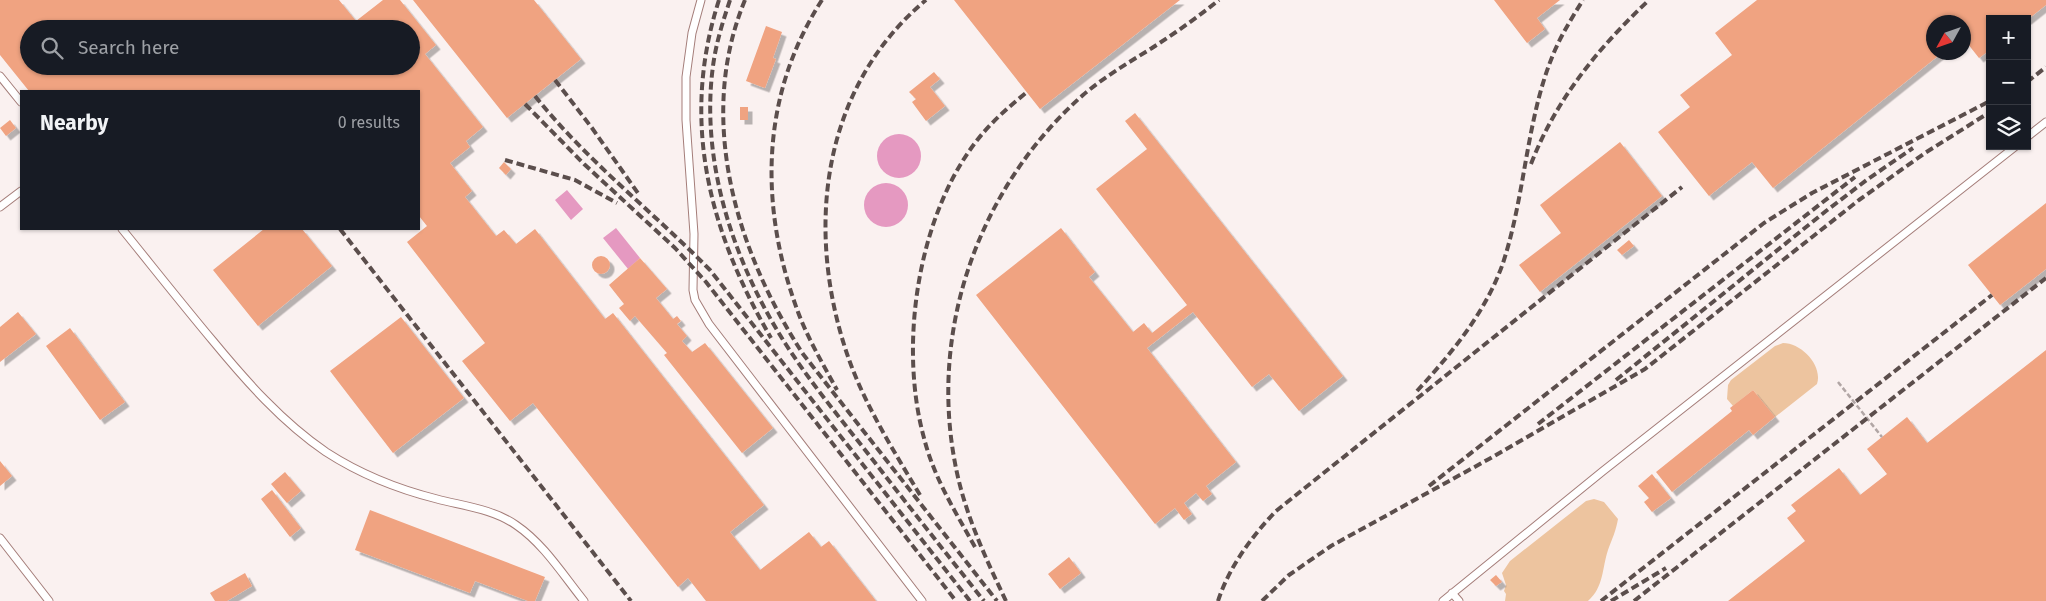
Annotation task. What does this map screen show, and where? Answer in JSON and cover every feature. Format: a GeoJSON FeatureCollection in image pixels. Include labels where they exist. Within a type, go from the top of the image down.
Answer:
{"type":"FeatureCollection","features":[{"type":"Feature","properties":{"kind":"lane"},"geometry":{"type":"LineString","coordinates":[[701,0],[692,33],[686,97],[694,234],[693,290],[695,300],[715,332],[922,601]]}},
{"type":"Feature","properties":{"kind":"lane"},"geometry":{"type":"LineString","coordinates":[[0,76],[20,101]]}},
{"type":"Feature","properties":{"kind":"lane"},"geometry":{"type":"LineString","coordinates":[[2031,134],[2046,122]]}},
{"type":"Feature","properties":{"kind":"lane"},"geometry":{"type":"LineString","coordinates":[[1443,601],[1603,471],[2011,150]]}},
{"type":"Feature","properties":{"kind":"lane"},"geometry":{"type":"LineString","coordinates":[[0,207],[20,192]]}},
{"type":"Feature","properties":{"kind":"lane"},"geometry":{"type":"LineString","coordinates":[[123,230],[236,368],[279,414],[300,432],[324,451],[375,479],[435,498],[483,510],[514,524],[542,549],[584,601]]}},
{"type":"Feature","properties":{"kind":"lane"},"geometry":{"type":"LineString","coordinates":[[0,538],[49,601]]}},
{"type":"Feature","properties":{"kind":"lane"},"geometry":{"type":"LineString","coordinates":[[1452,593],[1459,601]]}},
{"type":"Feature","properties":{"kind":"path"},"geometry":{"type":"LineString","coordinates":[[1838,382],[1882,437]]}},
{"type":"Feature","properties":{"kind":"shaded area"},"geometry":{"type":"Polygon","coordinates":[[[899,134],[911,138],[917,144],[921,156],[917,168],[911,174],[899,178],[887,174],[881,168],[877,156],[881,144],[887,138],[899,134]]]}},
{"type":"Feature","properties":{"kind":"shaded area"},"geometry":{"type":"Polygon","coordinates":[[[886,183],[898,187],[904,193],[908,205],[904,217],[898,223],[886,227],[874,223],[868,217],[864,205],[868,193],[874,187],[886,183]]]}},
{"type":"Feature","properties":{"kind":"shaded area"},"geometry":{"type":"Polygon","coordinates":[[[567,190],[583,209],[571,220],[555,200],[567,190]]]}},
{"type":"Feature","properties":{"kind":"shaded area"},"geometry":{"type":"Polygon","coordinates":[[[616,228],[640,258],[628,269],[603,238],[616,228]]]}},
{"type":"Feature","properties":{"kind":"shaded area"},"geometry":{"type":"Polygon","coordinates":[[[1783,343],[1790,344],[1804,351],[1814,363],[1818,377],[1817,384],[1775,417],[1753,390],[1733,406],[1727,399],[1728,385],[1731,380],[1775,346],[1783,343]]]}},
{"type":"Feature","properties":{"kind":"shaded area"},"geometry":{"type":"Polygon","coordinates":[[[1594,499],[1604,502],[1618,519],[1602,577],[1593,596],[1588,601],[1505,601],[1506,594],[1504,591],[1506,585],[1502,573],[1510,561],[1586,501],[1594,499]]]}},
{"type":"Feature","properties":{"kind":"building"},"geometry":{"type":"Polygon","coordinates":[[[0,0],[339,0],[355,20],[20,20],[20,75],[420,75],[420,25],[436,45],[425,54],[483,127],[466,141],[470,147],[450,163],[472,191],[465,197],[496,236],[504,230],[516,244],[535,229],[605,319],[613,313],[764,505],[730,532],[760,570],[809,532],[821,547],[829,541],[876,601],[706,601],[688,578],[678,587],[533,403],[510,421],[462,361],[485,343],[407,242],[427,226],[420,217],[420,90],[28,90],[0,55],[0,0]]]}},
{"type":"Feature","properties":{"kind":"building"},"geometry":{"type":"Polygon","coordinates":[[[383,0],[400,0],[416,20],[357,20],[383,0]]]}},
{"type":"Feature","properties":{"kind":"building"},"geometry":{"type":"Polygon","coordinates":[[[413,0],[534,0],[581,59],[507,118],[413,0]]]}},
{"type":"Feature","properties":{"kind":"building"},"geometry":{"type":"Polygon","coordinates":[[[954,0],[1180,0],[1040,109],[954,0]]]}},
{"type":"Feature","properties":{"kind":"building"},"geometry":{"type":"Polygon","coordinates":[[[1494,0],[1560,0],[1537,18],[1545,29],[1527,43],[1494,0]]]}},
{"type":"Feature","properties":{"kind":"building"},"geometry":{"type":"Polygon","coordinates":[[[1757,0],[2046,0],[2046,5],[2031,17],[2031,15],[1986,15],[1986,53],[1979,58],[1971,48],[1971,15],[1926,15],[1926,60],[1933,60],[1773,188],[1752,162],[1709,196],[1658,132],[1690,107],[1680,95],[1732,55],[1715,33],[1757,0]]]}},
{"type":"Feature","properties":{"kind":"building"},"geometry":{"type":"Polygon","coordinates":[[[766,26],[782,32],[773,58],[776,59],[765,88],[746,81],[766,26]]]}},
{"type":"Feature","properties":{"kind":"building"},"geometry":{"type":"Polygon","coordinates":[[[934,72],[940,79],[930,87],[945,106],[926,121],[912,102],[916,99],[909,92],[934,72]]]}},
{"type":"Feature","properties":{"kind":"building"},"geometry":{"type":"Polygon","coordinates":[[[740,107],[748,107],[748,120],[740,120],[740,107]]]}},
{"type":"Feature","properties":{"kind":"building"},"geometry":{"type":"Polygon","coordinates":[[[1135,113],[1343,376],[1299,411],[1269,374],[1252,387],[1193,312],[1147,348],[1236,462],[1206,486],[1212,494],[1203,501],[1196,493],[1184,503],[1192,514],[1184,520],[1175,508],[1155,524],[976,295],[1061,228],[1095,272],[1089,277],[1133,332],[1144,323],[1152,333],[1187,305],[1096,189],[1147,149],[1125,121],[1135,113]]]}},
{"type":"Feature","properties":{"kind":"building"},"geometry":{"type":"Polygon","coordinates":[[[10,120],[16,128],[6,136],[0,128],[10,120]]]}},
{"type":"Feature","properties":{"kind":"building"},"geometry":{"type":"Polygon","coordinates":[[[1620,142],[1662,196],[1540,292],[1519,265],[1561,233],[1540,205],[1620,142]]]}},
{"type":"Feature","properties":{"kind":"building"},"geometry":{"type":"Polygon","coordinates":[[[504,162],[511,169],[506,175],[499,168],[504,162]]]}},
{"type":"Feature","properties":{"kind":"building"},"geometry":{"type":"Polygon","coordinates":[[[2046,203],[2046,269],[2000,305],[1968,265],[2046,203]]]}},
{"type":"Feature","properties":{"kind":"building"},"geometry":{"type":"Polygon","coordinates":[[[263,230],[303,230],[332,266],[258,326],[213,270],[263,230]]]}},
{"type":"Feature","properties":{"kind":"building"},"geometry":{"type":"Polygon","coordinates":[[[1629,240],[1634,246],[1622,255],[1617,250],[1629,240]]]}},
{"type":"Feature","properties":{"kind":"building"},"geometry":{"type":"Polygon","coordinates":[[[601,256],[607,259],[610,265],[607,271],[601,274],[595,271],[592,265],[595,259],[601,256]]]}},
{"type":"Feature","properties":{"kind":"building"},"geometry":{"type":"Polygon","coordinates":[[[640,258],[667,289],[656,298],[673,319],[677,316],[681,321],[677,324],[687,336],[682,341],[692,352],[705,343],[773,428],[742,453],[664,355],[667,353],[635,316],[630,321],[619,308],[624,304],[609,285],[640,258]]]}},
{"type":"Feature","properties":{"kind":"building"},"geometry":{"type":"Polygon","coordinates":[[[18,312],[36,334],[0,362],[0,327],[18,312]]]}},
{"type":"Feature","properties":{"kind":"building"},"geometry":{"type":"Polygon","coordinates":[[[401,317],[464,398],[393,453],[330,371],[401,317]]]}},
{"type":"Feature","properties":{"kind":"building"},"geometry":{"type":"Polygon","coordinates":[[[70,328],[125,402],[100,420],[46,346],[70,328]]]}},
{"type":"Feature","properties":{"kind":"building"},"geometry":{"type":"Polygon","coordinates":[[[2046,350],[2046,601],[1728,601],[1805,541],[1787,518],[1796,511],[1791,505],[1839,468],[1860,495],[1887,474],[1867,449],[1907,417],[1927,443],[2046,350]]]}},
{"type":"Feature","properties":{"kind":"building"},"geometry":{"type":"Polygon","coordinates":[[[1753,390],[1775,417],[1753,435],[1749,430],[1672,492],[1656,472],[1732,411],[1730,408],[1753,390]]]}},
{"type":"Feature","properties":{"kind":"building"},"geometry":{"type":"Polygon","coordinates":[[[0,461],[12,476],[0,486],[0,461]]]}},
{"type":"Feature","properties":{"kind":"building"},"geometry":{"type":"Polygon","coordinates":[[[285,472],[301,491],[287,503],[271,484],[285,472]]]}},
{"type":"Feature","properties":{"kind":"building"},"geometry":{"type":"Polygon","coordinates":[[[1652,474],[1671,498],[1652,512],[1644,502],[1649,498],[1638,486],[1652,474]]]}},
{"type":"Feature","properties":{"kind":"building"},"geometry":{"type":"Polygon","coordinates":[[[272,490],[301,528],[290,537],[261,499],[272,490]]]}},
{"type":"Feature","properties":{"kind":"building"},"geometry":{"type":"Polygon","coordinates":[[[370,510],[545,577],[535,601],[528,601],[475,581],[470,593],[355,550],[370,510]]]}},
{"type":"Feature","properties":{"kind":"building"},"geometry":{"type":"Polygon","coordinates":[[[1069,557],[1081,573],[1060,589],[1048,574],[1069,557]]]}},
{"type":"Feature","properties":{"kind":"building"},"geometry":{"type":"Polygon","coordinates":[[[245,573],[252,586],[227,601],[215,601],[210,593],[245,573]]]}},
{"type":"Feature","properties":{"kind":"building"},"geometry":{"type":"Polygon","coordinates":[[[1496,575],[1502,582],[1496,586],[1490,580],[1496,575]]]}},
{"type":"Feature","properties":{"kind":"railway"},"geometry":{"type":"LineString","coordinates":[[719,0],[707,45],[702,89],[702,132],[707,174],[717,216],[731,257],[749,298],[771,338]]}},
{"type":"Feature","properties":{"kind":"railway"},"geometry":{"type":"LineString","coordinates":[[730,0],[722,24],[713,66],[710,102],[712,139],[717,175],[736,246],[767,312],[805,372],[984,601]]}},
{"type":"Feature","properties":{"kind":"railway"},"geometry":{"type":"LineString","coordinates":[[745,0],[731,45],[724,91],[724,137],[730,183],[742,228],[759,272],[779,314],[803,354],[997,601]]}},
{"type":"Feature","properties":{"kind":"railway"},"geometry":{"type":"LineString","coordinates":[[822,0],[802,37],[787,74],[777,113],[772,153],[772,192],[785,272],[798,312],[811,342],[837,390]]}},
{"type":"Feature","properties":{"kind":"railway"},"geometry":{"type":"LineString","coordinates":[[920,495],[874,415],[851,365],[836,317],[828,267],[826,217],[830,169],[842,122],[862,77],[890,36],[926,0]]}},
{"type":"Feature","properties":{"kind":"railway"},"geometry":{"type":"LineString","coordinates":[[1006,601],[983,551],[964,499],[955,463],[949,412],[950,361],[957,311],[971,262],[990,216],[1016,172],[1047,131],[1091,88],[1178,31],[1219,0]]}},
{"type":"Feature","properties":{"kind":"railway"},"geometry":{"type":"LineString","coordinates":[[1417,391],[1466,332],[1496,281],[1511,236],[1532,128],[1545,76],[1558,43],[1583,0]]}},
{"type":"Feature","properties":{"kind":"railway"},"geometry":{"type":"LineString","coordinates":[[1531,164],[1553,118],[1581,75],[1613,36],[1649,0]]}},
{"type":"Feature","properties":{"kind":"railway"},"geometry":{"type":"LineString","coordinates":[[2031,79],[2046,67]]}},
{"type":"Feature","properties":{"kind":"railway"},"geometry":{"type":"LineString","coordinates":[[555,80],[640,196]]}},
{"type":"Feature","properties":{"kind":"railway"},"geometry":{"type":"LineString","coordinates":[[975,547],[939,481],[928,453],[916,401],[913,361],[914,320],[919,279],[929,238],[943,200],[961,164],[983,133],[1027,92]]}},
{"type":"Feature","properties":{"kind":"railway"},"geometry":{"type":"LineString","coordinates":[[535,96],[597,164],[710,270],[970,601]]}},
{"type":"Feature","properties":{"kind":"railway"},"geometry":{"type":"LineString","coordinates":[[1429,486],[1764,223],[1812,193],[1986,103]]}},
{"type":"Feature","properties":{"kind":"railway"},"geometry":{"type":"LineString","coordinates":[[525,104],[584,164],[675,248],[706,282],[956,601]]}},
{"type":"Feature","properties":{"kind":"railway"},"geometry":{"type":"LineString","coordinates":[[1262,601],[1289,575],[1331,546],[1489,459],[1645,369],[1859,200],[1925,153],[1986,115]]}},
{"type":"Feature","properties":{"kind":"railway"},"geometry":{"type":"LineString","coordinates":[[1616,380],[1826,211],[1913,148]]}},
{"type":"Feature","properties":{"kind":"railway"},"geometry":{"type":"LineString","coordinates":[[505,160],[575,180],[617,203]]}},
{"type":"Feature","properties":{"kind":"railway"},"geometry":{"type":"LineString","coordinates":[[1538,424],[1855,177]]}},
{"type":"Feature","properties":{"kind":"railway"},"geometry":{"type":"LineString","coordinates":[[1218,601],[1228,576],[1242,553],[1276,511],[1682,187]]}},
{"type":"Feature","properties":{"kind":"railway"},"geometry":{"type":"LineString","coordinates":[[341,230],[631,601]]}},
{"type":"Feature","properties":{"kind":"railway"},"geometry":{"type":"LineString","coordinates":[[1634,601],[2046,278]]}},
{"type":"Feature","properties":{"kind":"railway"},"geometry":{"type":"LineString","coordinates":[[1601,601],[1992,295]]}},
{"type":"Feature","properties":{"kind":"railway"},"geometry":{"type":"LineString","coordinates":[[1611,601],[1666,568]]}}]}
